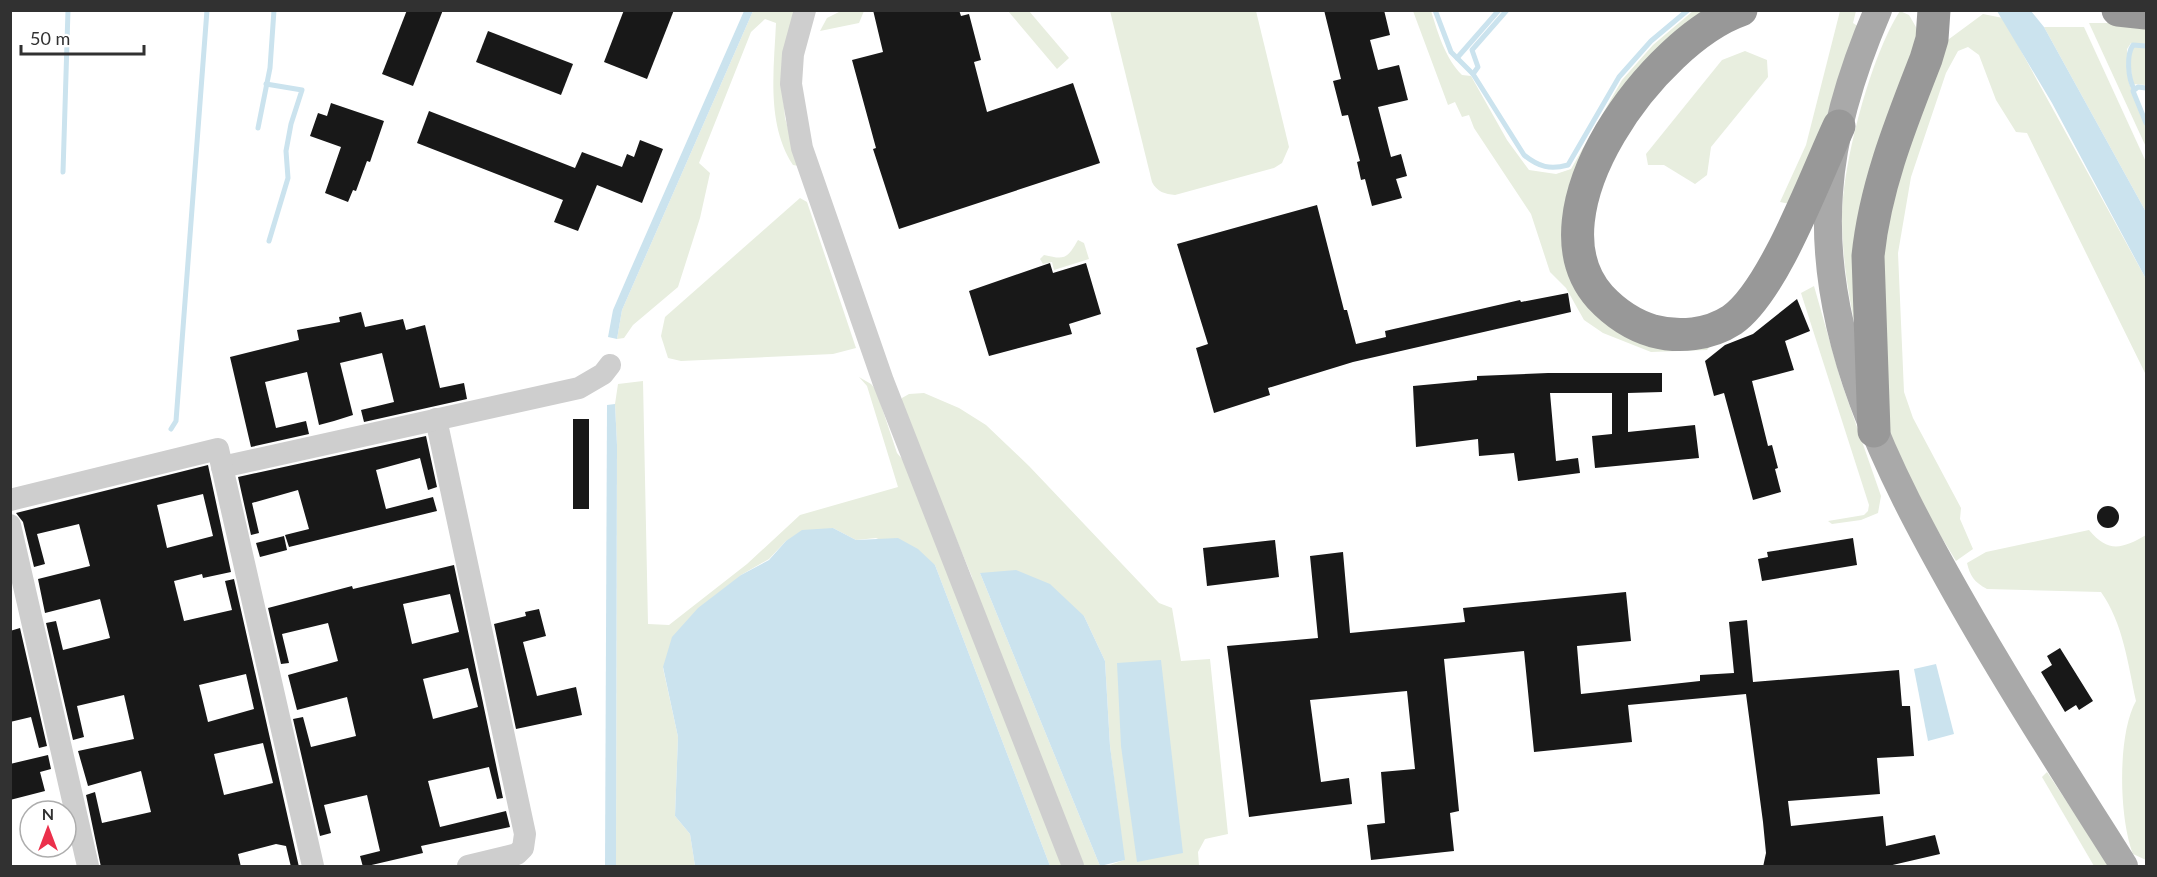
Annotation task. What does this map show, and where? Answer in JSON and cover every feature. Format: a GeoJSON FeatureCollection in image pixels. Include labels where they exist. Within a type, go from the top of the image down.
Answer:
{"type":"FeatureCollection","features":[{"type":"Feature","properties":{"kind":"highway"},"geometry":{"type":"LineString","coordinates":[[1741,10],[1694,36],[1667,59],[1636,93],[1616,124],[1592,170],[1580,219],[1580,262],[1589,285],[1608,306],[1627,319],[1645,328],[1666,334],[1689,335],[1709,330],[1732,319],[1766,279],[1839,126]]}},
{"type":"Feature","properties":{"kind":"highway"},"geometry":{"type":"LineString","coordinates":[[1874,431],[1868,256],[1871,228],[1879,187],[1932,39],[1934,10]]}},
{"type":"Feature","properties":{"kind":"highway"},"geometry":{"type":"LineString","coordinates":[[2118,10],[2146,13]]}},
{"type":"Feature","properties":{"kind":"main road"},"geometry":{"type":"LineString","coordinates":[[1874,20],[1839,126],[1828,191],[1828,245],[1835,295],[1849,357],[1874,431],[1910,512],[1986,645],[2124,867]]}},
{"type":"Feature","properties":{"kind":"street"},"geometry":{"type":"LineString","coordinates":[[805,10],[793,54],[791,84],[802,148],[883,381],[1073,867]]}},
{"type":"Feature","properties":{"kind":"street"},"geometry":{"type":"LineString","coordinates":[[222,467],[579,388],[603,374],[610,365]]}},
{"type":"Feature","properties":{"kind":"street"},"geometry":{"type":"LineString","coordinates":[[436,419],[525,827],[523,848],[517,854],[468,867]]}},
{"type":"Feature","properties":{"kind":"street"},"geometry":{"type":"LineString","coordinates":[[10,500],[218,449],[313,867]]}},
{"type":"Feature","properties":{"kind":"street"},"geometry":{"type":"LineString","coordinates":[[10,525],[88,867]]}},
{"type":"Feature","properties":{"kind":"green space"},"geometry":{"type":"Polygon","coordinates":[[[753,11],[796,11],[782,83],[785,118],[799,166],[793,165],[784,149],[779,132],[775,114],[773,77],[776,23],[765,19],[751,32],[699,163],[710,173],[700,218],[678,287],[633,325],[624,338],[617,339],[622,310],[753,11]]]}},
{"type":"Feature","properties":{"kind":"green space"},"geometry":{"type":"Polygon","coordinates":[[[841,11],[864,11],[859,23],[820,31],[827,18],[841,11]]]}},
{"type":"Feature","properties":{"kind":"green space"},"geometry":{"type":"Polygon","coordinates":[[[1008,11],[1029,11],[1069,58],[1057,69],[1008,11]]]}},
{"type":"Feature","properties":{"kind":"green space"},"geometry":{"type":"Polygon","coordinates":[[[1110,11],[1256,11],[1289,147],[1282,163],[1274,168],[1175,195],[1156,188],[1152,182],[1110,11]]]}},
{"type":"Feature","properties":{"kind":"green space"},"geometry":{"type":"Polygon","coordinates":[[[1413,11],[1431,11],[1451,61],[1462,75],[1471,76],[1507,140],[1529,170],[1556,174],[1571,169],[1622,80],[1653,45],[1693,11],[1722,11],[1609,123],[1584,288],[1713,342],[1707,350],[1651,352],[1603,333],[1584,320],[1566,288],[1550,272],[1531,214],[1474,128],[1469,115],[1462,117],[1455,102],[1448,105],[1413,11]]]}},
{"type":"Feature","properties":{"kind":"green space"},"geometry":{"type":"Polygon","coordinates":[[[1840,11],[1856,11],[1853,23],[1859,27],[1817,143],[1790,204],[1780,202],[1806,145],[1840,11]]]}},
{"type":"Feature","properties":{"kind":"green space"},"geometry":{"type":"Polygon","coordinates":[[[1900,11],[1909,15],[1920,34],[1860,348],[1845,267],[1842,234],[1843,195],[1860,111],[1879,54],[1900,11]]]}},
{"type":"Feature","properties":{"kind":"green space"},"geometry":{"type":"Polygon","coordinates":[[[1983,14],[2003,18],[2146,279],[2146,375],[2027,133],[2016,132],[1996,100],[1979,55],[1968,47],[1958,51],[1946,73],[1911,177],[1898,253],[1904,392],[1913,418],[1961,508],[1960,519],[1973,549],[1956,561],[1922,505],[1888,432],[1879,398],[1885,204],[1945,42],[1983,14]]]}},
{"type":"Feature","properties":{"kind":"green space"},"geometry":{"type":"Polygon","coordinates":[[[2089,23],[2146,23],[2146,44],[2131,43],[2127,49],[2129,83],[2146,127],[2146,147],[2089,23]]]}},
{"type":"Feature","properties":{"kind":"green space"},"geometry":{"type":"Polygon","coordinates":[[[2044,27],[2084,27],[2146,162],[2146,212],[2044,27]]]}},
{"type":"Feature","properties":{"kind":"green space"},"geometry":{"type":"Polygon","coordinates":[[[2134,46],[2146,48],[2146,85],[2132,84],[2130,52],[2134,46]]]}},
{"type":"Feature","properties":{"kind":"green space"},"geometry":{"type":"Polygon","coordinates":[[[1745,51],[1767,60],[1768,77],[1711,147],[1707,175],[1695,184],[1664,165],[1648,165],[1646,154],[1722,60],[1745,51]]]}},
{"type":"Feature","properties":{"kind":"green space"},"geometry":{"type":"Polygon","coordinates":[[[800,198],[807,202],[856,348],[833,354],[681,361],[668,358],[661,336],[665,317],[800,198]]]}},
{"type":"Feature","properties":{"kind":"green space"},"geometry":{"type":"Polygon","coordinates":[[[1078,240],[1084,243],[1089,259],[1054,270],[1052,262],[1043,264],[1040,259],[1044,255],[1065,256],[1078,240]]]}},
{"type":"Feature","properties":{"kind":"green space"},"geometry":{"type":"Polygon","coordinates":[[[1814,286],[1841,381],[1881,496],[1878,513],[1861,520],[1832,524],[1828,521],[1864,515],[1869,505],[1801,293],[1814,286]]]}},
{"type":"Feature","properties":{"kind":"green space"},"geometry":{"type":"Polygon","coordinates":[[[859,377],[876,390],[897,453],[908,466],[1064,866],[1050,866],[935,565],[876,538],[856,540],[833,528],[786,541],[769,559],[741,575],[663,668],[678,737],[675,816],[690,834],[695,866],[616,866],[617,445],[615,404],[618,384],[643,381],[648,624],[669,625],[747,564],[800,515],[898,487],[867,386],[859,377]]]}},
{"type":"Feature","properties":{"kind":"green space"},"geometry":{"type":"Polygon","coordinates":[[[924,393],[959,408],[986,425],[1029,466],[1159,603],[1172,608],[1181,661],[1210,659],[1228,834],[1205,839],[1198,852],[1199,866],[1107,866],[1124,860],[1110,746],[1105,661],[1084,616],[980,573],[1100,866],[1082,866],[974,589],[972,577],[902,407],[902,398],[909,394],[924,393]]]}},
{"type":"Feature","properties":{"kind":"green space"},"geometry":{"type":"Polygon","coordinates":[[[2089,530],[2103,542],[2116,546],[2122,546],[2146,535],[2146,860],[2133,854],[2128,838],[2123,799],[2123,755],[2130,716],[2136,701],[2120,630],[2101,592],[1987,589],[1973,578],[1967,563],[1986,552],[2089,530]]]}},
{"type":"Feature","properties":{"kind":"green space"},"geometry":{"type":"Polygon","coordinates":[[[2047,772],[2109,866],[2094,866],[2042,777],[2047,772]]]}},
{"type":"Feature","properties":{"kind":"water"},"geometry":{"type":"Polygon","coordinates":[[[744,11],[753,11],[622,310],[617,339],[608,337],[613,310],[744,11]]]}},
{"type":"Feature","properties":{"kind":"water"},"geometry":{"type":"Polygon","coordinates":[[[1997,11],[2031,11],[2044,27],[2146,212],[2146,279],[2052,103],[1997,11]]]}},
{"type":"Feature","properties":{"kind":"water"},"geometry":{"type":"Polygon","coordinates":[[[615,404],[617,445],[616,866],[605,866],[607,405],[615,404]]]}},
{"type":"Feature","properties":{"kind":"water"},"geometry":{"type":"Polygon","coordinates":[[[833,528],[856,540],[898,538],[918,549],[935,565],[1050,866],[695,866],[690,834],[675,816],[678,737],[663,667],[672,637],[698,608],[741,575],[769,560],[786,541],[802,530],[833,528]]]}},
{"type":"Feature","properties":{"kind":"water"},"geometry":{"type":"Polygon","coordinates":[[[1016,570],[1050,584],[1084,616],[1105,661],[1110,746],[1125,860],[1100,866],[980,573],[1016,570]]]}},
{"type":"Feature","properties":{"kind":"water"},"geometry":{"type":"Polygon","coordinates":[[[1161,660],[1183,853],[1137,862],[1121,746],[1117,663],[1161,660]]]}},
{"type":"Feature","properties":{"kind":"water"},"geometry":{"type":"Polygon","coordinates":[[[1936,664],[1954,734],[1928,741],[1914,669],[1936,664]]]}},
{"type":"Feature","properties":{"kind":"building"},"geometry":{"type":"Polygon","coordinates":[[[407,10],[443,10],[413,86],[382,74],[407,10]]]}},
{"type":"Feature","properties":{"kind":"building"},"geometry":{"type":"Polygon","coordinates":[[[624,10],[674,10],[647,79],[604,62],[624,10]]]}},
{"type":"Feature","properties":{"kind":"building"},"geometry":{"type":"Polygon","coordinates":[[[873,10],[959,10],[961,16],[969,14],[981,60],[974,62],[987,112],[1073,83],[1100,163],[899,229],[873,149],[876,148],[852,60],[883,52],[873,10]]]}},
{"type":"Feature","properties":{"kind":"building"},"geometry":{"type":"Polygon","coordinates":[[[1324,10],[1384,10],[1390,35],[1370,40],[1378,70],[1399,65],[1408,100],[1378,107],[1391,157],[1401,154],[1407,176],[1396,179],[1402,198],[1372,206],[1365,179],[1361,180],[1357,162],[1360,161],[1348,115],[1342,116],[1333,81],[1341,79],[1324,10]]]}},
{"type":"Feature","properties":{"kind":"building"},"geometry":{"type":"Polygon","coordinates":[[[488,31],[573,64],[561,95],[476,62],[488,31]]]}},
{"type":"Feature","properties":{"kind":"building"},"geometry":{"type":"Polygon","coordinates":[[[331,103],[384,121],[370,162],[367,161],[356,191],[353,190],[348,202],[325,193],[341,147],[310,136],[318,113],[327,116],[331,103]]]}},
{"type":"Feature","properties":{"kind":"building"},"geometry":{"type":"Polygon","coordinates":[[[429,111],[575,168],[582,152],[622,167],[627,154],[634,157],[640,140],[663,149],[642,203],[597,185],[578,231],[554,222],[563,200],[417,143],[429,111]]]}},
{"type":"Feature","properties":{"kind":"building"},"geometry":{"type":"Polygon","coordinates":[[[1317,205],[1344,310],[1347,310],[1356,344],[1386,337],[1385,331],[1520,300],[1521,302],[1568,293],[1571,312],[1353,362],[1268,388],[1270,395],[1214,413],[1196,348],[1208,344],[1177,244],[1317,205]]]}},
{"type":"Feature","properties":{"kind":"building"},"geometry":{"type":"Polygon","coordinates":[[[1050,263],[1053,273],[1086,263],[1101,314],[1069,324],[1072,334],[989,356],[969,291],[1050,263]]]}},
{"type":"Feature","properties":{"kind":"building"},"geometry":{"type":"Polygon","coordinates":[[[1797,299],[1810,331],[1785,341],[1794,370],[1752,381],[1768,446],[1772,445],[1781,492],[1753,500],[1724,393],[1714,396],[1705,361],[1725,345],[1753,334],[1797,299]]]}},
{"type":"Feature","properties":{"kind":"building"},"geometry":{"type":"Polygon","coordinates":[[[361,312],[365,327],[403,319],[406,330],[425,325],[440,388],[464,383],[467,399],[364,422],[361,410],[394,402],[382,353],[340,363],[353,415],[319,425],[307,372],[265,382],[276,428],[306,421],[309,434],[251,447],[230,357],[299,340],[297,330],[340,322],[339,317],[361,312]]]}},
{"type":"Feature","properties":{"kind":"building"},"geometry":{"type":"Polygon","coordinates":[[[1548,373],[1662,373],[1662,392],[1628,393],[1628,432],[1695,425],[1699,458],[1595,468],[1592,436],[1612,434],[1612,393],[1550,393],[1556,461],[1578,458],[1580,473],[1518,481],[1514,453],[1479,456],[1478,439],[1416,447],[1413,386],[1477,380],[1477,376],[1548,373]]]}},
{"type":"Feature","properties":{"kind":"building"},"geometry":{"type":"Polygon","coordinates":[[[573,419],[589,419],[589,509],[573,509],[573,419]]]}},
{"type":"Feature","properties":{"kind":"building"},"geometry":{"type":"Polygon","coordinates":[[[426,436],[437,487],[428,490],[420,458],[376,470],[386,509],[433,497],[437,511],[289,547],[285,535],[309,529],[298,490],[252,503],[259,533],[251,535],[238,477],[426,436]]]}},
{"type":"Feature","properties":{"kind":"building"},"geometry":{"type":"Polygon","coordinates":[[[208,465],[231,572],[203,578],[202,574],[174,581],[184,621],[232,610],[225,581],[234,579],[299,867],[291,867],[286,846],[276,844],[238,854],[241,867],[101,867],[86,795],[95,792],[102,823],[151,812],[141,771],[88,786],[78,751],[134,739],[124,695],[77,706],[84,737],[73,740],[46,623],[56,621],[63,650],[110,638],[100,599],[45,613],[38,579],[90,566],[79,524],[37,534],[45,564],[34,567],[23,522],[16,513],[208,465]],[[203,494],[157,505],[167,548],[213,536],[203,494]],[[246,674],[199,685],[208,722],[254,709],[246,674]],[[263,743],[214,754],[224,795],[273,783],[263,743]]]}},
{"type":"Feature","properties":{"kind":"building"},"geometry":{"type":"Polygon","coordinates":[[[2108,506],[2118,513],[2119,517],[2112,527],[2108,528],[2098,521],[2097,517],[2104,507],[2108,506]]]}},
{"type":"Feature","properties":{"kind":"building"},"geometry":{"type":"Polygon","coordinates":[[[284,536],[287,550],[260,557],[256,543],[284,536]]]}},
{"type":"Feature","properties":{"kind":"building"},"geometry":{"type":"Polygon","coordinates":[[[1853,538],[1857,565],[1762,581],[1758,559],[1768,557],[1767,552],[1853,538]]]}},
{"type":"Feature","properties":{"kind":"building"},"geometry":{"type":"Polygon","coordinates":[[[1275,540],[1279,577],[1207,586],[1203,548],[1275,540]]]}},
{"type":"Feature","properties":{"kind":"building"},"geometry":{"type":"Polygon","coordinates":[[[1343,552],[1350,633],[1465,622],[1463,608],[1626,592],[1631,641],[1577,646],[1581,694],[1700,681],[1700,675],[1734,673],[1729,622],[1747,620],[1753,682],[1899,670],[1902,706],[1910,706],[1914,756],[1877,758],[1880,794],[1788,801],[1791,826],[1883,816],[1886,846],[1935,835],[1940,854],[1884,867],[1763,867],[1766,853],[1763,822],[1746,694],[1628,705],[1632,742],[1534,752],[1524,651],[1444,659],[1459,811],[1450,813],[1454,851],[1371,860],[1367,825],[1385,823],[1381,772],[1415,769],[1407,691],[1310,700],[1321,782],[1349,778],[1352,804],[1249,817],[1227,646],[1318,638],[1310,556],[1343,552]]]}},
{"type":"Feature","properties":{"kind":"building"},"geometry":{"type":"Polygon","coordinates":[[[454,565],[503,798],[497,799],[489,767],[428,781],[440,827],[506,811],[510,827],[421,846],[423,853],[363,867],[360,856],[380,851],[367,795],[324,805],[331,833],[320,836],[293,719],[303,717],[311,747],[356,736],[347,697],[297,710],[288,675],[338,661],[328,623],[282,634],[289,663],[281,664],[268,608],[352,586],[353,589],[454,565]],[[450,594],[403,604],[412,644],[459,632],[450,594]],[[468,668],[423,679],[433,719],[478,707],[468,668]]]}},
{"type":"Feature","properties":{"kind":"building"},"geometry":{"type":"Polygon","coordinates":[[[539,609],[546,636],[523,642],[537,696],[576,687],[582,715],[516,729],[494,624],[526,616],[525,612],[539,609]]]}},
{"type":"Feature","properties":{"kind":"building"},"geometry":{"type":"Polygon","coordinates":[[[20,628],[47,746],[39,748],[31,717],[10,722],[10,631],[20,628]]]}},
{"type":"Feature","properties":{"kind":"building"},"geometry":{"type":"Polygon","coordinates":[[[2060,648],[2093,701],[2079,710],[2076,705],[2065,712],[2041,672],[2052,665],[2047,656],[2060,648]]]}},
{"type":"Feature","properties":{"kind":"building"},"geometry":{"type":"Polygon","coordinates":[[[48,755],[51,769],[40,772],[45,791],[10,800],[10,764],[48,755]]]}},
{"type":"Feature","properties":{"kind":"waterway"},"geometry":{"type":"LineString","coordinates":[[63,172],[68,10]]}},
{"type":"Feature","properties":{"kind":"waterway"},"geometry":{"type":"LineString","coordinates":[[171,429],[176,421],[207,10]]}},
{"type":"Feature","properties":{"kind":"waterway"},"geometry":{"type":"LineString","coordinates":[[258,128],[270,68],[274,10]]}},
{"type":"Feature","properties":{"kind":"waterway"},"geometry":{"type":"LineString","coordinates":[[1435,10],[1451,52],[1473,74],[1524,155],[1540,165],[1550,167],[1568,165],[1619,77],[1651,41],[1688,10]]}},
{"type":"Feature","properties":{"kind":"waterway"},"geometry":{"type":"LineString","coordinates":[[1457,58],[1499,10]]}},
{"type":"Feature","properties":{"kind":"waterway"},"geometry":{"type":"LineString","coordinates":[[1473,74],[1478,67],[1472,50],[1507,10]]}},
{"type":"Feature","properties":{"kind":"waterway"},"geometry":{"type":"LineString","coordinates":[[2134,89],[2130,79],[2129,55],[2133,45],[2146,46]]}},
{"type":"Feature","properties":{"kind":"waterway"},"geometry":{"type":"LineString","coordinates":[[266,84],[302,90],[291,124],[286,151],[288,178],[269,241]]}},
{"type":"Feature","properties":{"kind":"waterway"},"geometry":{"type":"LineString","coordinates":[[2146,88],[2138,87],[2133,91],[2146,123]]}}]}
